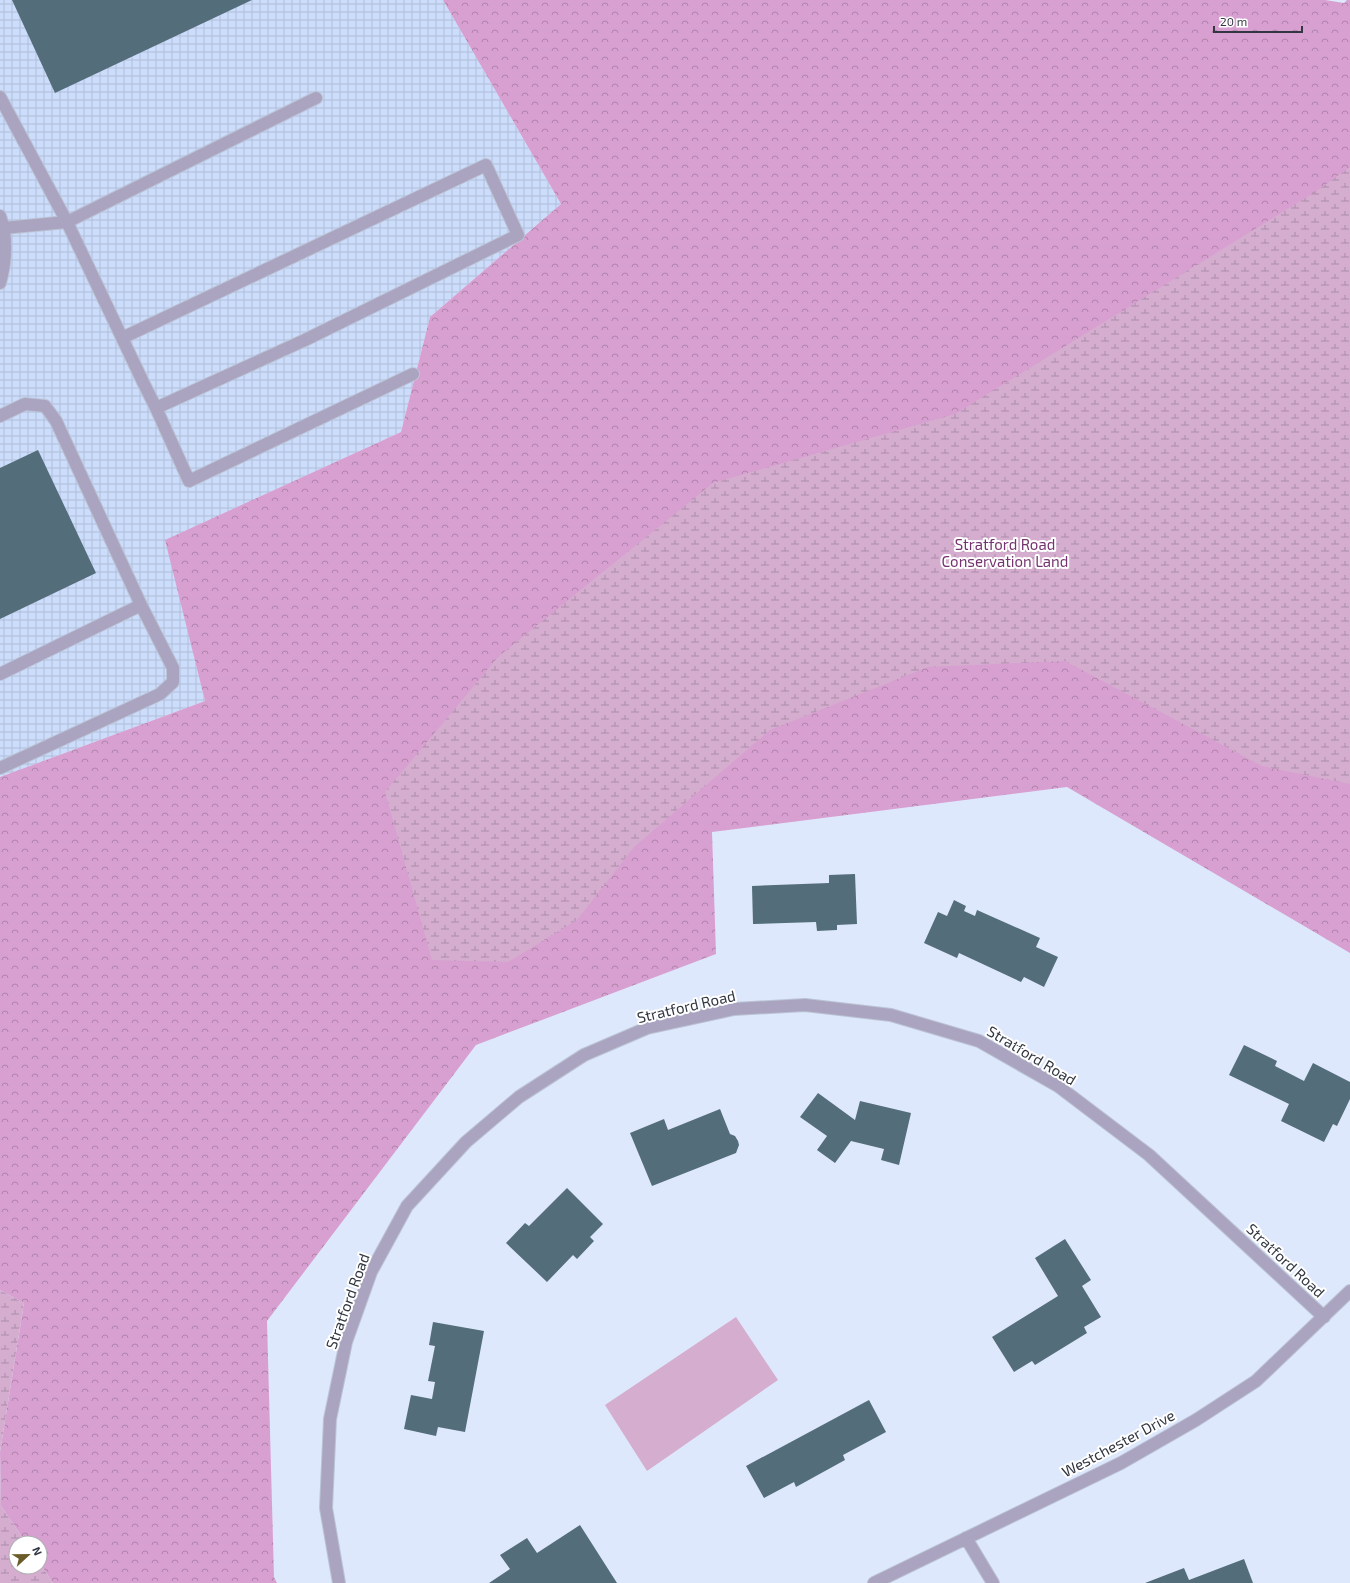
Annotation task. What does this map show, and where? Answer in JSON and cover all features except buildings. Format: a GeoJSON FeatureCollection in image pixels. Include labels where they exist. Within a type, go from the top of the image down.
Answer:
{"type":"FeatureCollection","features":[{"type":"Feature","properties":{"kind":"street"},"geometry":{"type":"LineString","coordinates":[[0,97],[67,222],[156,408],[189,481],[413,374]]}},
{"type":"Feature","properties":{"kind":"street"},"geometry":{"type":"LineString","coordinates":[[4,228],[67,222],[316,98]]}},
{"type":"Feature","properties":{"kind":"street"},"geometry":{"type":"LineString","coordinates":[[122,338],[486,165],[518,235],[312,336],[156,408]]}},
{"type":"Feature","properties":{"kind":"street"},"geometry":{"type":"LineString","coordinates":[[0,216],[4,228],[5,264],[0,283]]}},
{"type":"Feature","properties":{"kind":"street"},"geometry":{"type":"LineString","coordinates":[[0,416],[25,404],[45,406],[56,421],[141,605],[173,668],[173,682],[160,694],[0,768]]}},
{"type":"Feature","properties":{"kind":"street"},"geometry":{"type":"LineString","coordinates":[[0,674],[141,605]]}},
{"type":"Feature","properties":{"kind":"street","name":"Stratford Road"},"geometry":{"type":"LineString","coordinates":[[339,1583],[326,1508],[330,1419],[346,1342],[371,1272],[406,1206],[466,1142],[519,1097],[584,1055],[647,1028],[734,1009],[804,1005],[891,1015],[979,1041],[1058,1086],[1149,1155],[1324,1317]]}},
{"type":"Feature","properties":{"kind":"street","name":"Westchester Drive"},"geometry":{"type":"LineString","coordinates":[[874,1583],[1121,1463],[1196,1420],[1256,1381],[1350,1292]]}},
{"type":"Feature","properties":{"kind":"street"},"geometry":{"type":"LineString","coordinates":[[966,1538],[993,1583]]}},
{"type":"Feature","properties":{"kind":"shaded area"},"geometry":{"type":"Polygon","coordinates":[[[0,0],[443,0],[561,204],[430,317],[401,432],[166,540],[205,701],[0,777],[0,0]]]}},
{"type":"Feature","properties":{"kind":"green space","name":"Stratford Road Conservation Land"},"geometry":{"type":"Polygon","coordinates":[[[443,0],[1325,0],[1344,3],[1347,0],[1350,0],[1350,953],[1067,787],[712,832],[716,954],[476,1045],[267,1321],[274,1577],[277,1583],[53,1583],[48,1575],[48,1535],[21,1535],[1,1506],[0,1452],[24,1303],[0,1290],[0,777],[205,701],[165,540],[401,432],[430,317],[561,204],[443,0]]]}},
{"type":"Feature","properties":{"kind":"green space","name":"Stratford Road Conservation Land"},"geometry":{"type":"Polygon","coordinates":[[[1350,167],[1350,784],[1262,766],[1065,661],[928,667],[770,730],[634,847],[577,920],[508,962],[432,960],[385,792],[499,656],[713,483],[955,414],[1315,192],[1350,167]]]}},
{"type":"Feature","properties":{"kind":"green space"},"geometry":{"type":"Polygon","coordinates":[[[0,1290],[24,1303],[0,1452],[0,1290]]]}},
{"type":"Feature","properties":{"kind":"green space"},"geometry":{"type":"Polygon","coordinates":[[[736,1317],[778,1380],[647,1471],[605,1405],[736,1317]]]}},
{"type":"Feature","properties":{"kind":"green space"},"geometry":{"type":"Polygon","coordinates":[[[0,1452],[1,1506],[21,1535],[8,1535],[8,1575],[48,1575],[53,1583],[0,1583],[0,1452]]]}}]}
